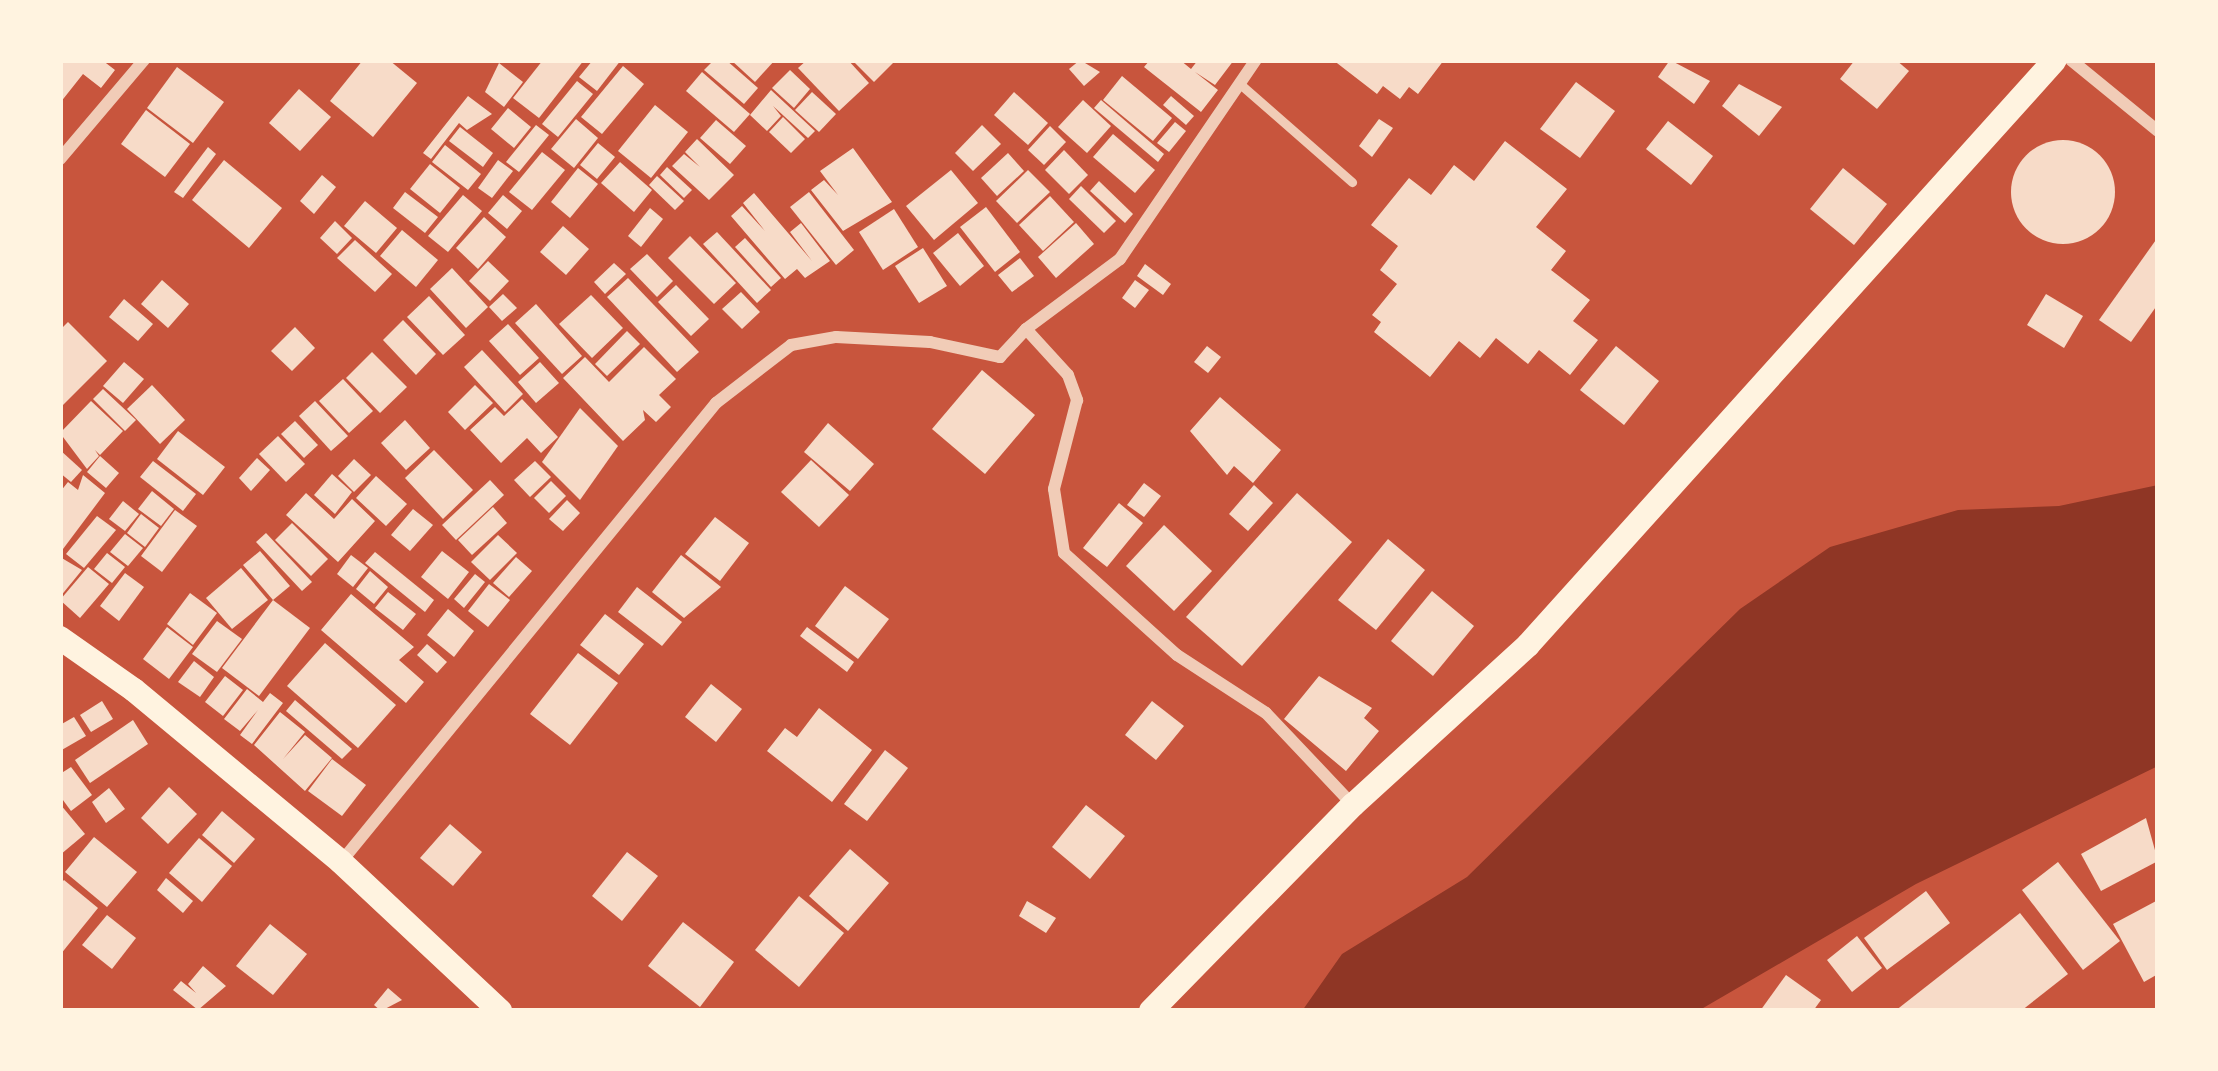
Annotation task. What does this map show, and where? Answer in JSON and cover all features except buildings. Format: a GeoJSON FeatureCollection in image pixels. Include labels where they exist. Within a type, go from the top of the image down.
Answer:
{"type":"FeatureCollection","features":[{"type":"Feature","properties":{"kind":"main road"},"geometry":{"type":"LineString","coordinates":[[1151,1011],[1354,805],[1544,628],[2055,60]]}},
{"type":"Feature","properties":{"kind":"main road"},"geometry":{"type":"LineString","coordinates":[[60,638],[134,690],[341,862],[500,1011]]}},
{"type":"Feature","properties":{"kind":"street"},"geometry":{"type":"LineString","coordinates":[[60,159],[144,60]]}},
{"type":"Feature","properties":{"kind":"street"},"geometry":{"type":"LineString","coordinates":[[341,862],[676,447],[766,362],[790,345],[836,338],[931,342],[1000,357],[1026,329],[1120,259],[1256,60]]}},
{"type":"Feature","properties":{"kind":"street"},"geometry":{"type":"LineString","coordinates":[[2071,60],[2158,131]]}},
{"type":"Feature","properties":{"kind":"street"},"geometry":{"type":"LineString","coordinates":[[1026,329],[1068,375],[1077,400],[1054,489],[1064,553],[1177,655],[1265,712],[1354,805]]}},
{"type":"Feature","properties":{"kind":"lane"},"geometry":{"type":"LineString","coordinates":[[1240,84],[1352,182]]}},
{"type":"Feature","properties":{"kind":"shaded area"},"geometry":{"type":"Polygon","coordinates":[[[2158,485],[2158,766],[1916,884],[1698,1011],[1302,1011],[1342,954],[1467,877],[1740,609],[1830,547],[1958,510],[2059,506],[2158,485]]]}}]}
